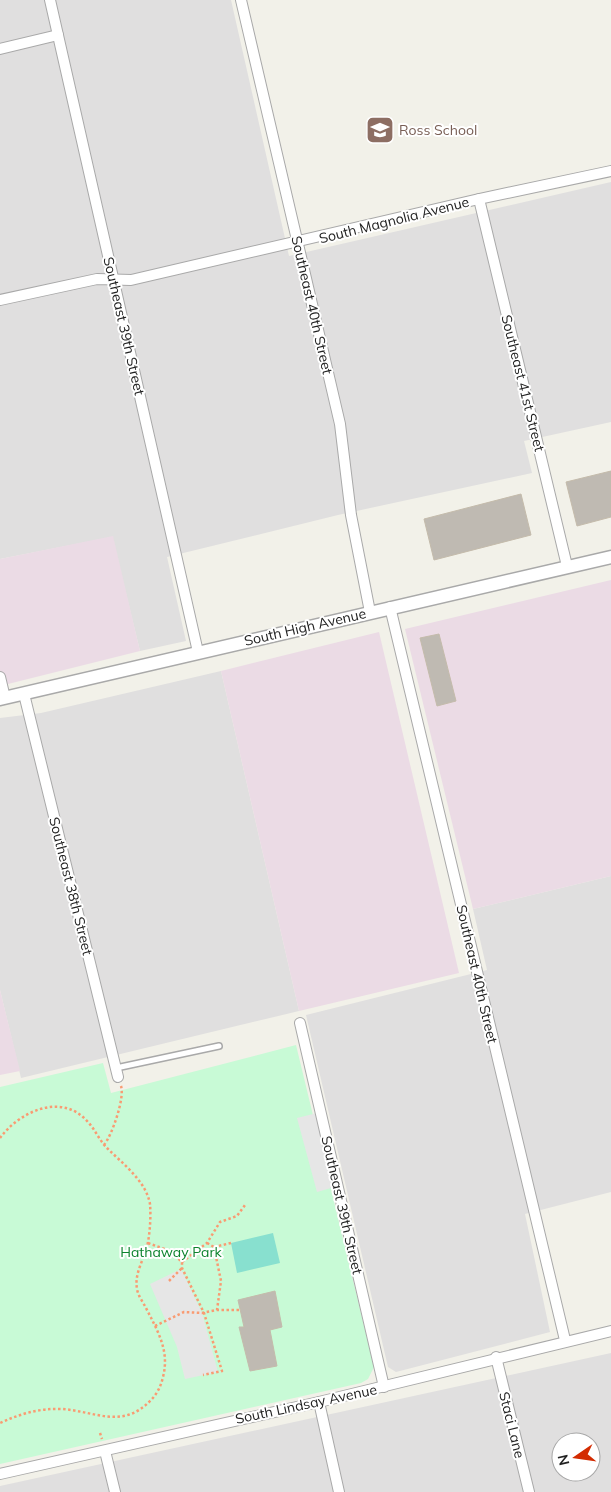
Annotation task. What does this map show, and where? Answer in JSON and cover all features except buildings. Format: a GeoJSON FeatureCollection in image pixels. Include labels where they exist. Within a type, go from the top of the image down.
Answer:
{"type":"FeatureCollection","features":[{"type":"Feature","properties":{"kind":"street","name":"Southeast 39th Street"},"geometry":{"type":"LineString","coordinates":[[50,0],[198,652]]}},
{"type":"Feature","properties":{"kind":"street","name":"Southeast 40th Street"},"geometry":{"type":"LineString","coordinates":[[241,0],[340,424],[351,515],[370,612]]}},
{"type":"Feature","properties":{"kind":"street"},"geometry":{"type":"LineString","coordinates":[[0,48],[58,35]]}},
{"type":"Feature","properties":{"kind":"street","name":"South Magnolia Avenue"},"geometry":{"type":"LineString","coordinates":[[0,300],[96,279],[131,280],[297,243],[479,199],[611,171]]}},
{"type":"Feature","properties":{"kind":"street","name":"Southeast 41st Street"},"geometry":{"type":"LineString","coordinates":[[479,199],[567,566]]}},
{"type":"Feature","properties":{"kind":"street","name":"South High Avenue"},"geometry":{"type":"LineString","coordinates":[[2,698],[611,557]]}},
{"type":"Feature","properties":{"kind":"street","name":"Southeast 40th Street"},"geometry":{"type":"LineString","coordinates":[[390,607],[565,1340]]}},
{"type":"Feature","properties":{"kind":"street"},"geometry":{"type":"LineString","coordinates":[[0,677],[2,698]]}},
{"type":"Feature","properties":{"kind":"street","name":"Southeast 38th Street"},"geometry":{"type":"LineString","coordinates":[[24,694],[117,1072]]}},
{"type":"Feature","properties":{"kind":"street","name":"Southeast 39th Street"},"geometry":{"type":"LineString","coordinates":[[300,1023],[384,1387]]}},
{"type":"Feature","properties":{"kind":"street","name":"South Lindsay Avenue"},"geometry":{"type":"LineString","coordinates":[[0,1474],[384,1387],[496,1357],[611,1331]]}},
{"type":"Feature","properties":{"kind":"street","name":"Staci Lane"},"geometry":{"type":"LineString","coordinates":[[496,1357],[529,1492]]}},
{"type":"Feature","properties":{"kind":"street"},"geometry":{"type":"LineString","coordinates":[[319,1402],[339,1492]]}},
{"type":"Feature","properties":{"kind":"street"},"geometry":{"type":"LineString","coordinates":[[105,1450],[115,1492]]}},
{"type":"Feature","properties":{"kind":"lane"},"geometry":{"type":"LineString","coordinates":[[117,1072],[219,1046]]}},
{"type":"Feature","properties":{"kind":"path"},"geometry":{"type":"LineString","coordinates":[[104,1145],[110,1137],[122,1099],[122,1090],[117,1072]]}},
{"type":"Feature","properties":{"kind":"path"},"geometry":{"type":"LineString","coordinates":[[0,1138],[6,1130],[29,1113],[44,1107],[60,1107],[75,1111],[87,1120],[104,1145],[132,1172],[147,1193],[150,1205],[148,1243],[136,1279],[137,1292],[164,1345],[166,1366],[160,1387],[150,1401],[131,1413],[110,1418],[62,1409],[35,1410],[0,1423]]}},
{"type":"Feature","properties":{"kind":"path"},"geometry":{"type":"LineString","coordinates":[[182,1262],[207,1243],[220,1222],[237,1216],[245,1205]]}},
{"type":"Feature","properties":{"kind":"path"},"geometry":{"type":"LineString","coordinates":[[148,1243],[170,1250],[182,1262],[182,1268],[204,1313],[222,1370],[203,1375]]}},
{"type":"Feature","properties":{"kind":"path"},"geometry":{"type":"LineString","coordinates":[[207,1243],[214,1247],[231,1244]]}},
{"type":"Feature","properties":{"kind":"path"},"geometry":{"type":"LineString","coordinates":[[214,1247],[221,1281],[217,1310]]}},
{"type":"Feature","properties":{"kind":"path"},"geometry":{"type":"LineString","coordinates":[[169,1281],[182,1268]]}},
{"type":"Feature","properties":{"kind":"path"},"geometry":{"type":"LineString","coordinates":[[155,1326],[184,1312],[204,1313],[217,1310],[240,1310]]}},
{"type":"Feature","properties":{"kind":"shaded area"},"geometry":{"type":"Polygon","coordinates":[[[0,0],[231,0],[289,256],[611,182],[611,422],[524,441],[532,473],[338,515],[167,557],[186,641],[140,651],[112,537],[0,559],[0,0]]]}},
{"type":"Feature","properties":{"kind":"shaded area"},"geometry":{"type":"Polygon","coordinates":[[[113,536],[140,651],[0,686],[0,559],[113,536]]]}},
{"type":"Feature","properties":{"kind":"shaded area"},"geometry":{"type":"Polygon","coordinates":[[[611,580],[611,876],[473,909],[405,629],[611,580]]]}},
{"type":"Feature","properties":{"kind":"shaded area"},"geometry":{"type":"Polygon","coordinates":[[[379,632],[459,973],[299,1011],[221,671],[379,632]]]}},
{"type":"Feature","properties":{"kind":"shaded area"},"geometry":{"type":"Polygon","coordinates":[[[221,671],[299,1011],[21,1078],[0,990],[0,718],[41,713],[221,671]]]}},
{"type":"Feature","properties":{"kind":"shaded area"},"geometry":{"type":"Polygon","coordinates":[[[611,876],[611,1192],[525,1214],[550,1332],[396,1372],[388,1367],[306,1015],[487,970],[473,909],[611,876]]]}},
{"type":"Feature","properties":{"kind":"shaded area"},"geometry":{"type":"Polygon","coordinates":[[[0,990],[20,1071],[0,1075],[0,990]]]}},
{"type":"Feature","properties":{"kind":"shaded area"},"geometry":{"type":"Polygon","coordinates":[[[321,1112],[338,1186],[317,1192],[297,1118],[321,1112]]]}},
{"type":"Feature","properties":{"kind":"shaded area"},"geometry":{"type":"Polygon","coordinates":[[[273,1233],[280,1263],[237,1273],[231,1243],[273,1233]]]}},
{"type":"Feature","properties":{"kind":"shaded area"},"geometry":{"type":"Polygon","coordinates":[[[181,1269],[202,1313],[218,1372],[185,1379],[177,1347],[150,1284],[181,1269]]]}},
{"type":"Feature","properties":{"kind":"shaded area"},"geometry":{"type":"Polygon","coordinates":[[[611,1353],[611,1492],[0,1492],[0,1486],[611,1353]]]}},
{"type":"Feature","properties":{"kind":"green space","name":"Hathaway Park"},"geometry":{"type":"Polygon","coordinates":[[[296,1045],[374,1367],[368,1379],[361,1383],[0,1464],[0,1087],[103,1063],[111,1093],[296,1045]]]}},
{"type":"Feature","properties":{"kind":"place","name":"Ross School"},"geometry":{"type":"Point","coordinates":[380,130]}}]}
